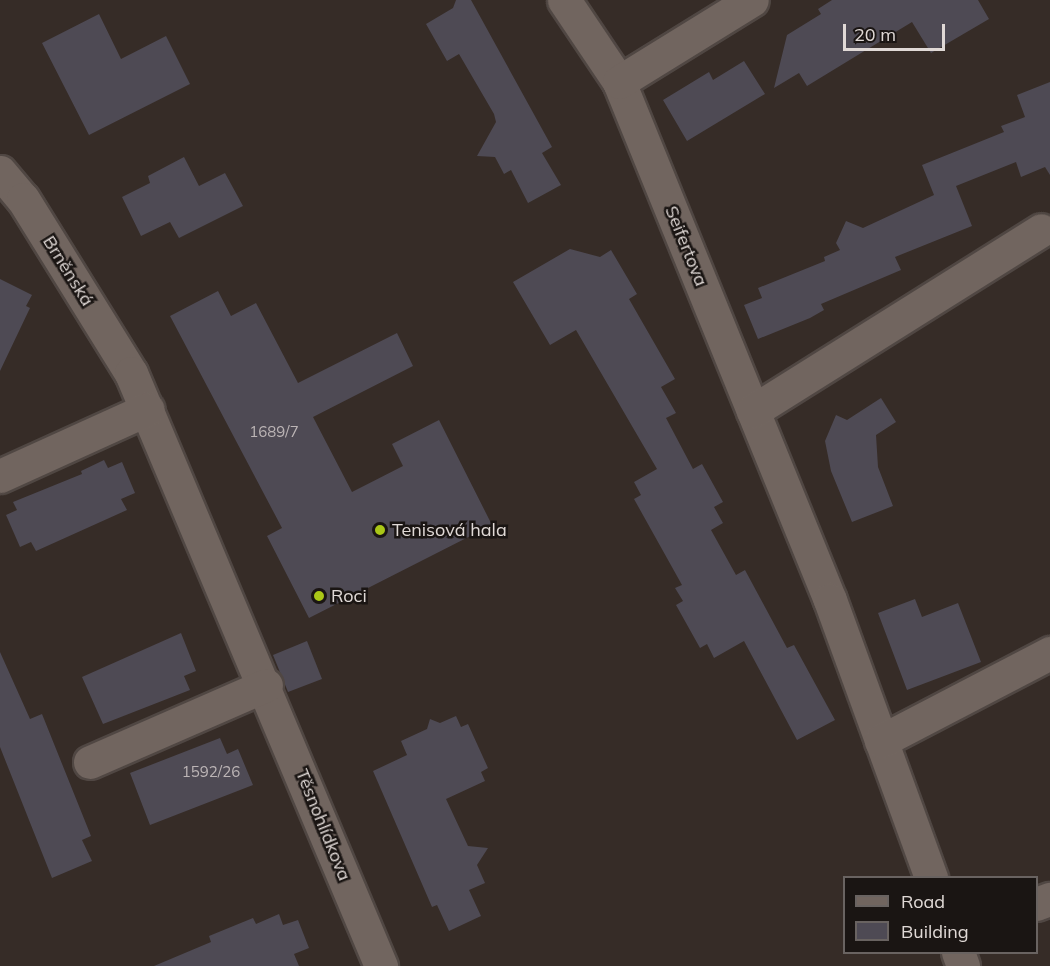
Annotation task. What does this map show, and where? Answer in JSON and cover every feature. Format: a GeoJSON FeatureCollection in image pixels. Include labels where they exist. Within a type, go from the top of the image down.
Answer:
{"type":"FeatureCollection","features":[{"type":"Feature","properties":{"kind":"street","name":"Seifertova"},"geometry":{"type":"LineString","coordinates":[[564,0],[619,82],[830,600],[930,876]]}},
{"type":"Feature","properties":{"kind":"street"},"geometry":{"type":"LineString","coordinates":[[619,82],[752,0]]}},
{"type":"Feature","properties":{"kind":"street","name":"Brněnská"},"geometry":{"type":"LineString","coordinates":[[0,172],[23,199],[131,373]]}},
{"type":"Feature","properties":{"kind":"street"},"geometry":{"type":"LineString","coordinates":[[753,411],[1041,230]]}},
{"type":"Feature","properties":{"kind":"street","name":"Těsnohlídkova"},"geometry":{"type":"LineString","coordinates":[[131,373],[266,685],[379,965]]}},
{"type":"Feature","properties":{"kind":"street"},"geometry":{"type":"LineString","coordinates":[[0,476],[148,409]]}},
{"type":"Feature","properties":{"kind":"street"},"geometry":{"type":"LineString","coordinates":[[881,741],[1050,653]]}},
{"type":"Feature","properties":{"kind":"street"},"geometry":{"type":"LineString","coordinates":[[90,762],[266,685]]}},
{"type":"Feature","properties":{"kind":"building"},"geometry":{"type":"Polygon","coordinates":[[[456,0],[471,0],[552,147],[542,153],[561,185],[528,203],[511,170],[504,174],[495,157],[477,156],[496,122],[494,114],[459,54],[447,61],[426,24],[453,8],[456,0]]]}},
{"type":"Feature","properties":{"kind":"building"},"geometry":{"type":"Polygon","coordinates":[[[832,0],[978,0],[989,19],[931,53],[912,22],[807,86],[799,73],[774,88],[787,35],[821,14],[818,9],[832,0]]]}},
{"type":"Feature","properties":{"kind":"building"},"geometry":{"type":"Polygon","coordinates":[[[99,14],[121,59],[166,36],[190,84],[89,135],[42,43],[99,14]]]}},
{"type":"Feature","properties":{"kind":"building"},"geometry":{"type":"Polygon","coordinates":[[[744,61],[765,94],[687,141],[663,100],[709,72],[713,80],[744,61]]]}},
{"type":"Feature","properties":{"kind":"building"},"geometry":{"type":"Polygon","coordinates":[[[1050,82],[1050,175],[1045,167],[1021,177],[1016,162],[956,186],[972,226],[895,257],[901,270],[821,304],[824,310],[810,318],[758,339],[744,305],[762,298],[758,288],[825,261],[824,257],[840,250],[836,243],[846,221],[863,228],[934,195],[922,165],[1004,132],[1001,126],[1025,117],[1017,95],[1050,82]]]}},
{"type":"Feature","properties":{"kind":"building"},"geometry":{"type":"Polygon","coordinates":[[[184,157],[199,186],[225,173],[243,206],[179,238],[170,222],[141,236],[122,197],[150,183],[148,176],[184,157]]]}},
{"type":"Feature","properties":{"kind":"building"},"geometry":{"type":"Polygon","coordinates":[[[570,249],[600,257],[611,250],[637,294],[629,299],[675,379],[661,387],[676,413],[666,418],[693,469],[702,464],[723,502],[714,507],[723,523],[711,530],[736,575],[745,570],[787,648],[794,645],[835,720],[797,740],[744,641],[714,658],[707,644],[700,648],[676,605],[683,601],[675,588],[682,585],[634,499],[641,495],[634,482],[657,469],[576,330],[550,345],[513,282],[570,249]]]}},
{"type":"Feature","properties":{"kind":"building"},"geometry":{"type":"Polygon","coordinates":[[[0,279],[32,295],[26,306],[30,308],[0,371],[0,279]]]}},
{"type":"Feature","properties":{"kind":"building"},"geometry":{"type":"Polygon","coordinates":[[[218,291],[231,316],[256,303],[298,383],[397,333],[413,366],[313,417],[352,492],[403,466],[392,444],[439,420],[492,525],[309,618],[267,536],[282,528],[170,316],[218,291]]]}},
{"type":"Feature","properties":{"kind":"building"},"geometry":{"type":"Polygon","coordinates":[[[881,398],[896,422],[876,435],[878,467],[893,506],[852,522],[831,471],[825,441],[836,415],[847,420],[881,398]]]}},
{"type":"Feature","properties":{"kind":"building"},"geometry":{"type":"Polygon","coordinates":[[[104,460],[108,468],[122,462],[135,493],[121,499],[127,510],[36,551],[31,542],[20,547],[6,515],[17,510],[13,502],[82,474],[81,471],[104,460]]]}},
{"type":"Feature","properties":{"kind":"building"},"geometry":{"type":"Polygon","coordinates":[[[915,599],[922,617],[958,603],[981,662],[907,690],[878,613],[915,599]]]}},
{"type":"Feature","properties":{"kind":"building"},"geometry":{"type":"Polygon","coordinates":[[[181,633],[196,671],[184,676],[190,690],[103,724],[82,677],[181,633]]]}},
{"type":"Feature","properties":{"kind":"building"},"geometry":{"type":"Polygon","coordinates":[[[307,641],[322,679],[288,692],[273,655],[307,641]]]}},
{"type":"Feature","properties":{"kind":"building"},"geometry":{"type":"Polygon","coordinates":[[[0,652],[30,719],[42,714],[91,836],[82,840],[92,861],[52,878],[0,747],[0,652]]]}},
{"type":"Feature","properties":{"kind":"building"},"geometry":{"type":"Polygon","coordinates":[[[456,716],[461,727],[468,724],[488,768],[481,772],[485,781],[446,799],[468,846],[488,848],[477,865],[485,883],[469,890],[481,916],[449,931],[437,905],[432,907],[373,771],[407,755],[401,741],[427,729],[430,719],[440,723],[456,716]]]}},
{"type":"Feature","properties":{"kind":"building"},"geometry":{"type":"Polygon","coordinates":[[[220,738],[227,754],[238,749],[253,785],[150,825],[130,773],[220,738]]]}},
{"type":"Feature","properties":{"kind":"building"},"geometry":{"type":"Polygon","coordinates":[[[279,914],[283,925],[298,920],[309,948],[294,954],[299,966],[154,966],[211,942],[209,936],[253,918],[256,924],[279,914]]]}},
{"type":"Feature","properties":{"kind":"place","name":"Tenisová hala"},"geometry":{"type":"Point","coordinates":[380,530]}},
{"type":"Feature","properties":{"kind":"place","name":"Roci"},"geometry":{"type":"Point","coordinates":[319,596]}}]}
